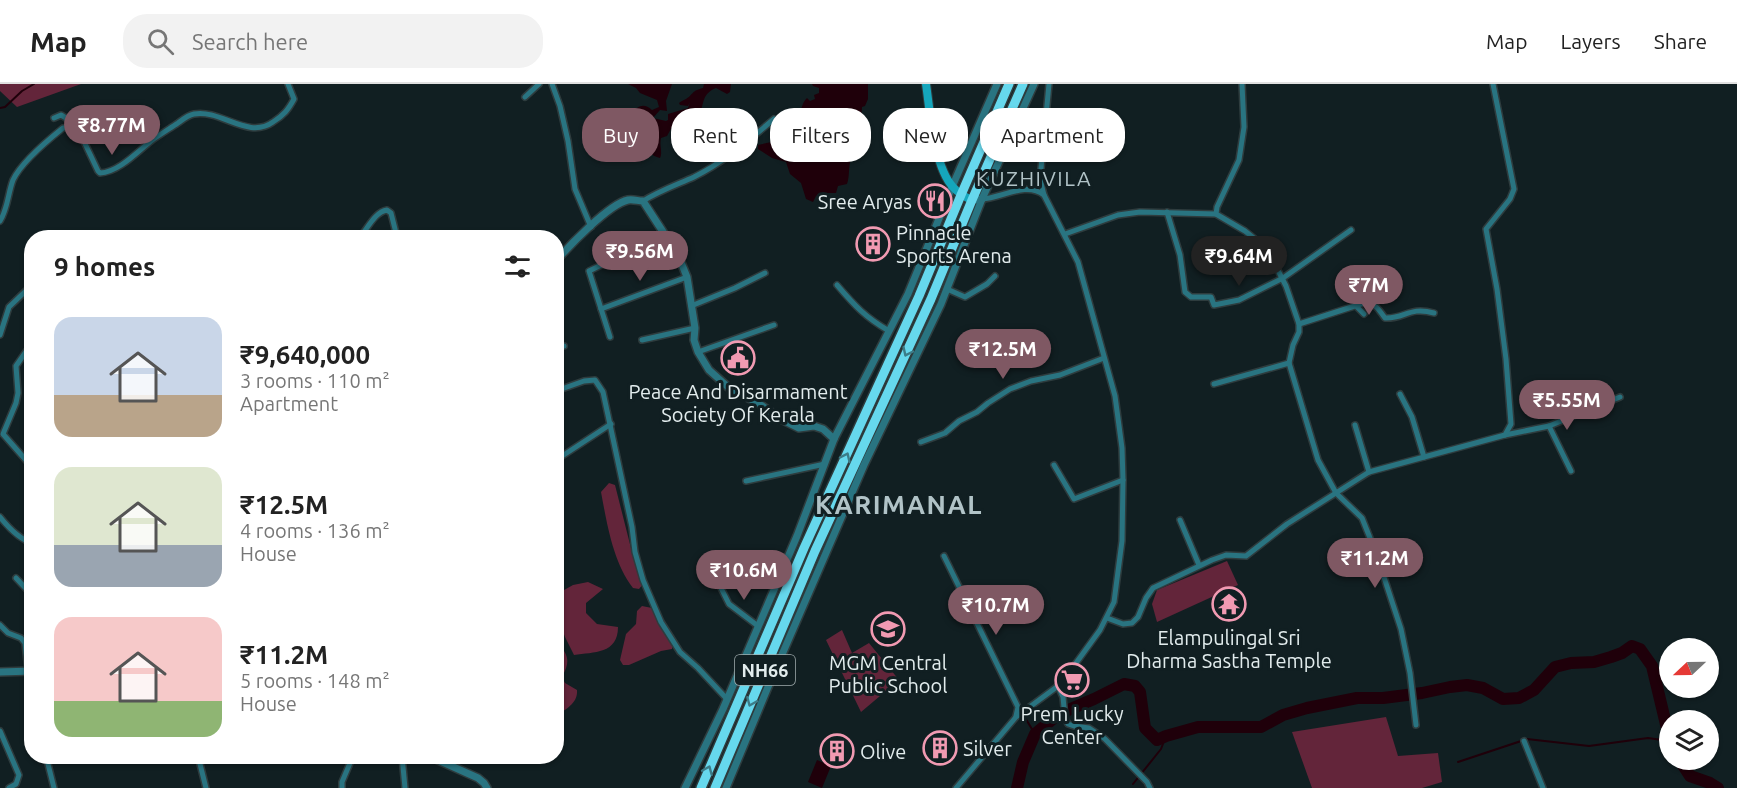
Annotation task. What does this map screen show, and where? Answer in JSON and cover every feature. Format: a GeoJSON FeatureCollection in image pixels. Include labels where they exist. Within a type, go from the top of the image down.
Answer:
{"type":"FeatureCollection","features":[{"type":"Feature","properties":{"kind":"highway","name":"NH66"},"geometry":{"type":"LineString","coordinates":[[701,788],[804,548],[920,297],[1009,84]]}},
{"type":"Feature","properties":{"kind":"highway","name":"NH66"},"geometry":{"type":"LineString","coordinates":[[715,788],[815,551],[977,200],[1023,84]]}},
{"type":"Feature","properties":{"kind":"main road"},"geometry":{"type":"LineString","coordinates":[[926,84],[938,156],[945,177],[961,195],[977,200]]}},
{"type":"Feature","properties":{"kind":"street"},"geometry":{"type":"LineString","coordinates":[[54,118],[61,115],[79,131],[100,173],[117,167],[192,114],[205,114],[252,128],[267,126],[287,113],[294,99],[288,84]]}},
{"type":"Feature","properties":{"kind":"street"},"geometry":{"type":"LineString","coordinates":[[525,97],[539,84]]}},
{"type":"Feature","properties":{"kind":"street"},"geometry":{"type":"LineString","coordinates":[[552,84],[568,141],[575,189],[591,227]]}},
{"type":"Feature","properties":{"kind":"street"},"geometry":{"type":"LineString","coordinates":[[685,788],[723,709],[797,536],[834,439],[909,294],[997,84]]}},
{"type":"Feature","properties":{"kind":"street"},"geometry":{"type":"LineString","coordinates":[[726,788],[860,476],[947,289],[977,200],[1034,84]]}},
{"type":"Feature","properties":{"kind":"street"},"geometry":{"type":"LineString","coordinates":[[956,788],[1016,717],[1058,686],[1100,630],[1114,602],[1122,541],[1122,448],[1115,396],[1078,262],[1044,195],[1040,178],[1049,84]]}},
{"type":"Feature","properties":{"kind":"street"},"geometry":{"type":"LineString","coordinates":[[1216,214],[1217,207],[1239,160],[1244,127],[1242,84]]}},
{"type":"Feature","properties":{"kind":"street"},"geometry":{"type":"LineString","coordinates":[[1492,84],[1514,189],[1510,199],[1486,229],[1497,289],[1506,360],[1511,424],[1505,435]]}},
{"type":"Feature","properties":{"kind":"street"},"geometry":{"type":"LineString","coordinates":[[758,132],[770,122]]}},
{"type":"Feature","properties":{"kind":"street"},"geometry":{"type":"LineString","coordinates":[[0,221],[12,182],[18,171],[63,128],[72,127]]}},
{"type":"Feature","properties":{"kind":"street"},"geometry":{"type":"LineString","coordinates":[[564,252],[607,212],[628,200],[643,201],[694,177],[716,162]]}},
{"type":"Feature","properties":{"kind":"street"},"geometry":{"type":"LineString","coordinates":[[977,200],[1025,189],[1037,190],[1044,195]]}},
{"type":"Feature","properties":{"kind":"street"},"geometry":{"type":"LineString","coordinates":[[643,201],[678,255],[687,277],[695,328],[694,340],[709,370],[728,387],[758,403],[781,419],[799,428],[814,426],[823,429],[834,439]]}},
{"type":"Feature","properties":{"kind":"street"},"geometry":{"type":"LineString","coordinates":[[366,230],[382,211],[387,210],[391,213],[395,230]]}},
{"type":"Feature","properties":{"kind":"street"},"geometry":{"type":"LineString","coordinates":[[1065,234],[1118,215],[1140,212],[1216,214],[1260,243],[1270,255],[1283,278],[1299,324],[1299,332],[1289,363],[1318,460],[1336,493],[1362,518],[1376,553],[1401,629],[1412,686],[1416,725]]}},
{"type":"Feature","properties":{"kind":"street"},"geometry":{"type":"LineString","coordinates":[[1167,212],[1180,255],[1185,292],[1191,297],[1211,297],[1214,305],[1239,300],[1283,278],[1351,230]]}},
{"type":"Feature","properties":{"kind":"street"},"geometry":{"type":"LineString","coordinates":[[610,337],[589,271],[665,234]]}},
{"type":"Feature","properties":{"kind":"street"},"geometry":{"type":"LineString","coordinates":[[691,306],[765,273]]}},
{"type":"Feature","properties":{"kind":"street"},"geometry":{"type":"LineString","coordinates":[[947,289],[964,297],[987,284],[995,276]]}},
{"type":"Feature","properties":{"kind":"street"},"geometry":{"type":"LineString","coordinates":[[601,309],[687,277]]}},
{"type":"Feature","properties":{"kind":"street"},"geometry":{"type":"LineString","coordinates":[[837,285],[859,311],[889,331]]}},
{"type":"Feature","properties":{"kind":"street"},"geometry":{"type":"LineString","coordinates":[[0,335],[9,307],[24,293]]}},
{"type":"Feature","properties":{"kind":"street"},"geometry":{"type":"LineString","coordinates":[[1299,324],[1355,305],[1372,303],[1386,318],[1421,309],[1434,314]]}},
{"type":"Feature","properties":{"kind":"street"},"geometry":{"type":"LineString","coordinates":[[1355,305],[1364,315]]}},
{"type":"Feature","properties":{"kind":"street"},"geometry":{"type":"LineString","coordinates":[[698,352],[774,325]]}},
{"type":"Feature","properties":{"kind":"street"},"geometry":{"type":"LineString","coordinates":[[642,340],[695,328]]}},
{"type":"Feature","properties":{"kind":"street"},"geometry":{"type":"LineString","coordinates":[[3,434],[18,393],[16,366],[24,354]]}},
{"type":"Feature","properties":{"kind":"street"},"geometry":{"type":"LineString","coordinates":[[921,442],[945,433],[959,420],[977,412],[1010,389],[1031,381],[1060,375],[1104,358]]}},
{"type":"Feature","properties":{"kind":"street"},"geometry":{"type":"LineString","coordinates":[[1214,384],[1289,363]]}},
{"type":"Feature","properties":{"kind":"street"},"geometry":{"type":"LineString","coordinates":[[564,388],[584,381],[595,380],[603,392],[632,527],[635,552],[643,580],[661,622],[680,652],[726,698]]}},
{"type":"Feature","properties":{"kind":"street"},"geometry":{"type":"LineString","coordinates":[[1400,394],[1412,417],[1424,457]]}},
{"type":"Feature","properties":{"kind":"street"},"geometry":{"type":"LineString","coordinates":[[1107,618],[1123,624],[1132,623],[1138,617],[1153,588],[1199,565],[1226,555],[1246,556],[1287,524],[1369,472],[1505,435],[1549,426],[1620,398]]}},
{"type":"Feature","properties":{"kind":"street"},"geometry":{"type":"LineString","coordinates":[[564,455],[611,424]]}},
{"type":"Feature","properties":{"kind":"street"},"geometry":{"type":"LineString","coordinates":[[1355,425],[1369,472]]}},
{"type":"Feature","properties":{"kind":"street"},"geometry":{"type":"LineString","coordinates":[[1549,426],[1571,471]]}},
{"type":"Feature","properties":{"kind":"street"},"geometry":{"type":"LineString","coordinates":[[0,428],[24,457]]}},
{"type":"Feature","properties":{"kind":"street"},"geometry":{"type":"LineString","coordinates":[[746,481],[825,464]]}},
{"type":"Feature","properties":{"kind":"street"},"geometry":{"type":"LineString","coordinates":[[1054,465],[1074,499],[1123,480]]}},
{"type":"Feature","properties":{"kind":"street"},"geometry":{"type":"LineString","coordinates":[[0,517],[24,540]]}},
{"type":"Feature","properties":{"kind":"street"},"geometry":{"type":"LineString","coordinates":[[1180,520],[1199,565]]}},
{"type":"Feature","properties":{"kind":"street"},"geometry":{"type":"LineString","coordinates":[[944,556],[1018,707],[1016,717]]}},
{"type":"Feature","properties":{"kind":"street"},"geometry":{"type":"LineString","coordinates":[[16,578],[24,586]]}},
{"type":"Feature","properties":{"kind":"street"},"geometry":{"type":"LineString","coordinates":[[720,585],[729,604],[758,626]]}},
{"type":"Feature","properties":{"kind":"street"},"geometry":{"type":"LineString","coordinates":[[0,625],[8,633],[21,638],[24,642]]}},
{"type":"Feature","properties":{"kind":"street"},"geometry":{"type":"LineString","coordinates":[[0,672],[24,671]]}},
{"type":"Feature","properties":{"kind":"street"},"geometry":{"type":"LineString","coordinates":[[1058,686],[1064,697],[1065,718],[1068,724],[1089,728],[1105,739],[1147,782],[1150,788]]}},
{"type":"Feature","properties":{"kind":"street"},"geometry":{"type":"LineString","coordinates":[[0,731],[19,775],[16,784],[9,788]]}},
{"type":"Feature","properties":{"kind":"street"},"geometry":{"type":"LineString","coordinates":[[1524,741],[1543,788]]}},
{"type":"Feature","properties":{"kind":"street"},"geometry":{"type":"LineString","coordinates":[[48,764],[54,788]]}},
{"type":"Feature","properties":{"kind":"street"},"geometry":{"type":"LineString","coordinates":[[200,764],[206,788]]}},
{"type":"Feature","properties":{"kind":"street"},"geometry":{"type":"LineString","coordinates":[[342,788],[342,782],[350,764]]}},
{"type":"Feature","properties":{"kind":"street"},"geometry":{"type":"LineString","coordinates":[[403,764],[405,788]]}},
{"type":"Feature","properties":{"kind":"street"},"geometry":{"type":"LineString","coordinates":[[447,764],[478,778],[487,788]]}},
{"type":"Feature","properties":{"kind":"shaded area"},"geometry":{"type":"Polygon","coordinates":[[[0,84],[81,84],[17,107],[0,91],[0,84]]]}},
{"type":"Feature","properties":{"kind":"shaded area"},"geometry":{"type":"Polygon","coordinates":[[[628,84],[672,84],[666,101],[667,111],[659,111],[657,100],[640,93],[628,84]]]}},
{"type":"Feature","properties":{"kind":"shaded area"},"geometry":{"type":"Polygon","coordinates":[[[704,84],[731,84],[730,92],[727,94],[716,88],[705,98],[701,108],[688,108],[690,102],[688,106],[679,103],[694,91],[703,88],[704,84]]]}},
{"type":"Feature","properties":{"kind":"shaded area"},"geometry":{"type":"Polygon","coordinates":[[[812,84],[868,84],[868,99],[862,108],[801,108],[807,98],[810,101],[815,99],[814,95],[819,93],[819,88],[812,84]]]}},
{"type":"Feature","properties":{"kind":"shaded area"},"geometry":{"type":"Polygon","coordinates":[[[671,113],[671,129],[667,136],[661,138],[660,158],[659,119],[668,120],[668,114],[671,113]]]}},
{"type":"Feature","properties":{"kind":"shaded area"},"geometry":{"type":"Polygon","coordinates":[[[770,142],[770,157],[758,149],[758,145],[770,142]]]}},
{"type":"Feature","properties":{"kind":"shaded area"},"geometry":{"type":"Polygon","coordinates":[[[786,162],[850,162],[847,184],[838,186],[836,193],[816,196],[813,202],[806,199],[801,183],[790,174],[786,162]]]}},
{"type":"Feature","properties":{"kind":"shaded area"},"geometry":{"type":"Polygon","coordinates":[[[609,483],[615,485],[634,560],[643,584],[639,589],[633,588],[626,578],[612,542],[601,492],[609,483]]]}},
{"type":"Feature","properties":{"kind":"shaded area"},"geometry":{"type":"Polygon","coordinates":[[[1227,561],[1238,585],[1157,622],[1152,604],[1157,590],[1227,561]]]}},
{"type":"Feature","properties":{"kind":"shaded area"},"geometry":{"type":"Polygon","coordinates":[[[588,582],[603,589],[586,603],[586,613],[597,624],[618,627],[614,642],[604,650],[574,655],[565,637],[564,590],[573,585],[588,582]]]}},
{"type":"Feature","properties":{"kind":"shaded area"},"geometry":{"type":"Polygon","coordinates":[[[642,606],[652,608],[673,643],[672,649],[661,651],[629,665],[623,665],[620,660],[626,634],[636,624],[637,611],[642,606]]]}},
{"type":"Feature","properties":{"kind":"shaded area"},"geometry":{"type":"Polygon","coordinates":[[[842,630],[852,653],[869,643],[899,680],[861,712],[826,640],[842,630]]]}},
{"type":"Feature","properties":{"kind":"shaded area"},"geometry":{"type":"Polygon","coordinates":[[[564,651],[567,657],[564,673],[564,651]]]}},
{"type":"Feature","properties":{"kind":"shaded area"},"geometry":{"type":"Polygon","coordinates":[[[564,681],[577,690],[574,701],[564,710],[564,681]]]}},
{"type":"Feature","properties":{"kind":"shaded area"},"geometry":{"type":"Polygon","coordinates":[[[1386,717],[1398,756],[1438,753],[1442,782],[1422,788],[1312,788],[1292,732],[1386,717]]]}},
{"type":"Feature","properties":{"kind":"shaded area"},"geometry":{"type":"Polygon","coordinates":[[[817,760],[831,766],[822,788],[808,782],[817,760]]]}},
{"type":"Feature","properties":{"kind":"waterway"},"geometry":{"type":"LineString","coordinates":[[0,108],[5,107],[22,91],[34,84]]}},
{"type":"Feature","properties":{"kind":"waterway"},"geometry":{"type":"LineString","coordinates":[[1017,788],[1023,762],[1035,734],[1066,711],[1124,684],[1135,686],[1140,692],[1145,728],[1157,740],[1198,727],[1261,727],[1283,715],[1357,698],[1383,698],[1467,685],[1483,688],[1503,699],[1519,698],[1534,690],[1555,667],[1571,663],[1594,662],[1622,653],[1632,646],[1640,649],[1652,666],[1663,710]]}},
{"type":"Feature","properties":{"kind":"waterway"},"geometry":{"type":"LineString","coordinates":[[1024,716],[1035,734]]}},
{"type":"Feature","properties":{"kind":"waterway"},"geometry":{"type":"LineString","coordinates":[[1133,784],[1161,749],[1166,736]]}},
{"type":"Feature","properties":{"kind":"waterway"},"geometry":{"type":"LineString","coordinates":[[1458,762],[1527,739],[1589,746],[1648,738],[1659,740]]}},
{"type":"Feature","properties":{"kind":"waterway"},"geometry":{"type":"LineString","coordinates":[[1686,770],[1690,776],[1718,788]]}},
{"type":"Feature","properties":{"kind":"place","name":"Sree Aryas"},"geometry":{"type":"Point","coordinates":[935,201]}},
{"type":"Feature","properties":{"kind":"place","name":"Pinnacle Sports Arena"},"geometry":{"type":"Point","coordinates":[873,244]}},
{"type":"Feature","properties":{"kind":"place","name":"Peace And Disarmament Society Of Kerala"},"geometry":{"type":"Point","coordinates":[738,358]}},
{"type":"Feature","properties":{"kind":"place","name":"Elampulingal Sri Dharma Sastha Temple"},"geometry":{"type":"Point","coordinates":[1229,604]}},
{"type":"Feature","properties":{"kind":"place","name":"MGM Central Public School"},"geometry":{"type":"Point","coordinates":[888,629]}},
{"type":"Feature","properties":{"kind":"place","name":"Prem Lucky Center"},"geometry":{"type":"Point","coordinates":[1072,680]}},
{"type":"Feature","properties":{"kind":"place","name":"Silver"},"geometry":{"type":"Point","coordinates":[940,748]}},
{"type":"Feature","properties":{"kind":"place","name":"Olive"},"geometry":{"type":"Point","coordinates":[837,751]}},
{"type":"Feature","properties":{"kind":"district","name":"KUZHIVILA"},"geometry":{"type":"Point","coordinates":[1034,178]}},
{"type":"Feature","properties":{"kind":"district","name":"KARIMANAL"},"geometry":{"type":"Point","coordinates":[899,504]}}]}
